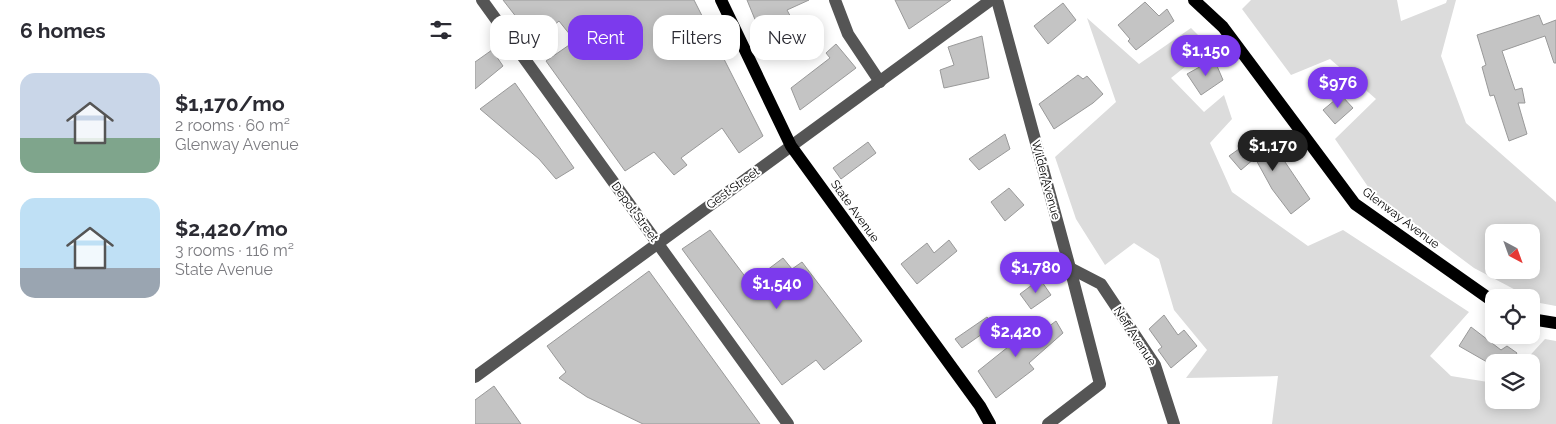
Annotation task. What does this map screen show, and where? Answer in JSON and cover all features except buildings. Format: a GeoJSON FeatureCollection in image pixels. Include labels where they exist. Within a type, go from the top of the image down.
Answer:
{"type":"FeatureCollection","features":[{"type":"Feature","properties":{"kind":"main road","name":"State Avenue"},"geometry":{"type":"LineString","coordinates":[[721,0],[791,146],[980,406],[990,424]]}},
{"type":"Feature","properties":{"kind":"main road","name":"Glenway Avenue"},"geometry":{"type":"LineString","coordinates":[[1194,0],[1223,26],[1355,204],[1485,296]]}},
{"type":"Feature","properties":{"kind":"main road"},"geometry":{"type":"LineString","coordinates":[[1540,320],[1556,323]]}},
{"type":"Feature","properties":{"kind":"street","name":"Depot Street"},"geometry":{"type":"LineString","coordinates":[[482,0],[788,424]]}},
{"type":"Feature","properties":{"kind":"street"},"geometry":{"type":"LineString","coordinates":[[835,0],[848,34],[880,82]]}},
{"type":"Feature","properties":{"kind":"street","name":"Gest Street"},"geometry":{"type":"LineString","coordinates":[[475,377],[991,0]]}},
{"type":"Feature","properties":{"kind":"street","name":"Wilder Avenue"},"geometry":{"type":"LineString","coordinates":[[997,0],[1100,384],[1048,424]]}},
{"type":"Feature","properties":{"kind":"street","name":"Neff Avenue"},"geometry":{"type":"LineString","coordinates":[[1070,268],[1101,284],[1155,365],[1174,424]]}},
{"type":"Feature","properties":{"kind":"shaded area"},"geometry":{"type":"Polygon","coordinates":[[[1251,0],[1397,0],[1401,21],[1446,3],[1447,0],[1456,0],[1441,56],[1466,123],[1556,202],[1556,306],[1540,303],[1540,289],[1514,289],[1495,279],[1540,279],[1540,224],[1485,224],[1485,274],[1474,268],[1371,191],[1335,139],[1376,99],[1330,59],[1291,75],[1242,9],[1251,0]]]}},
{"type":"Feature","properties":{"kind":"shaded area"},"geometry":{"type":"Polygon","coordinates":[[[1087,18],[1139,64],[1191,28],[1210,47],[1171,78],[1204,112],[1224,95],[1232,119],[1210,143],[1232,192],[1308,246],[1343,230],[1469,312],[1430,356],[1451,376],[1485,382],[1485,409],[1540,409],[1540,354],[1531,354],[1545,339],[1556,341],[1556,424],[1272,424],[1278,376],[1186,378],[1207,350],[1174,310],[1159,259],[1134,243],[1105,265],[1076,219],[1055,157],[1116,102],[1087,18]]]}}]}
